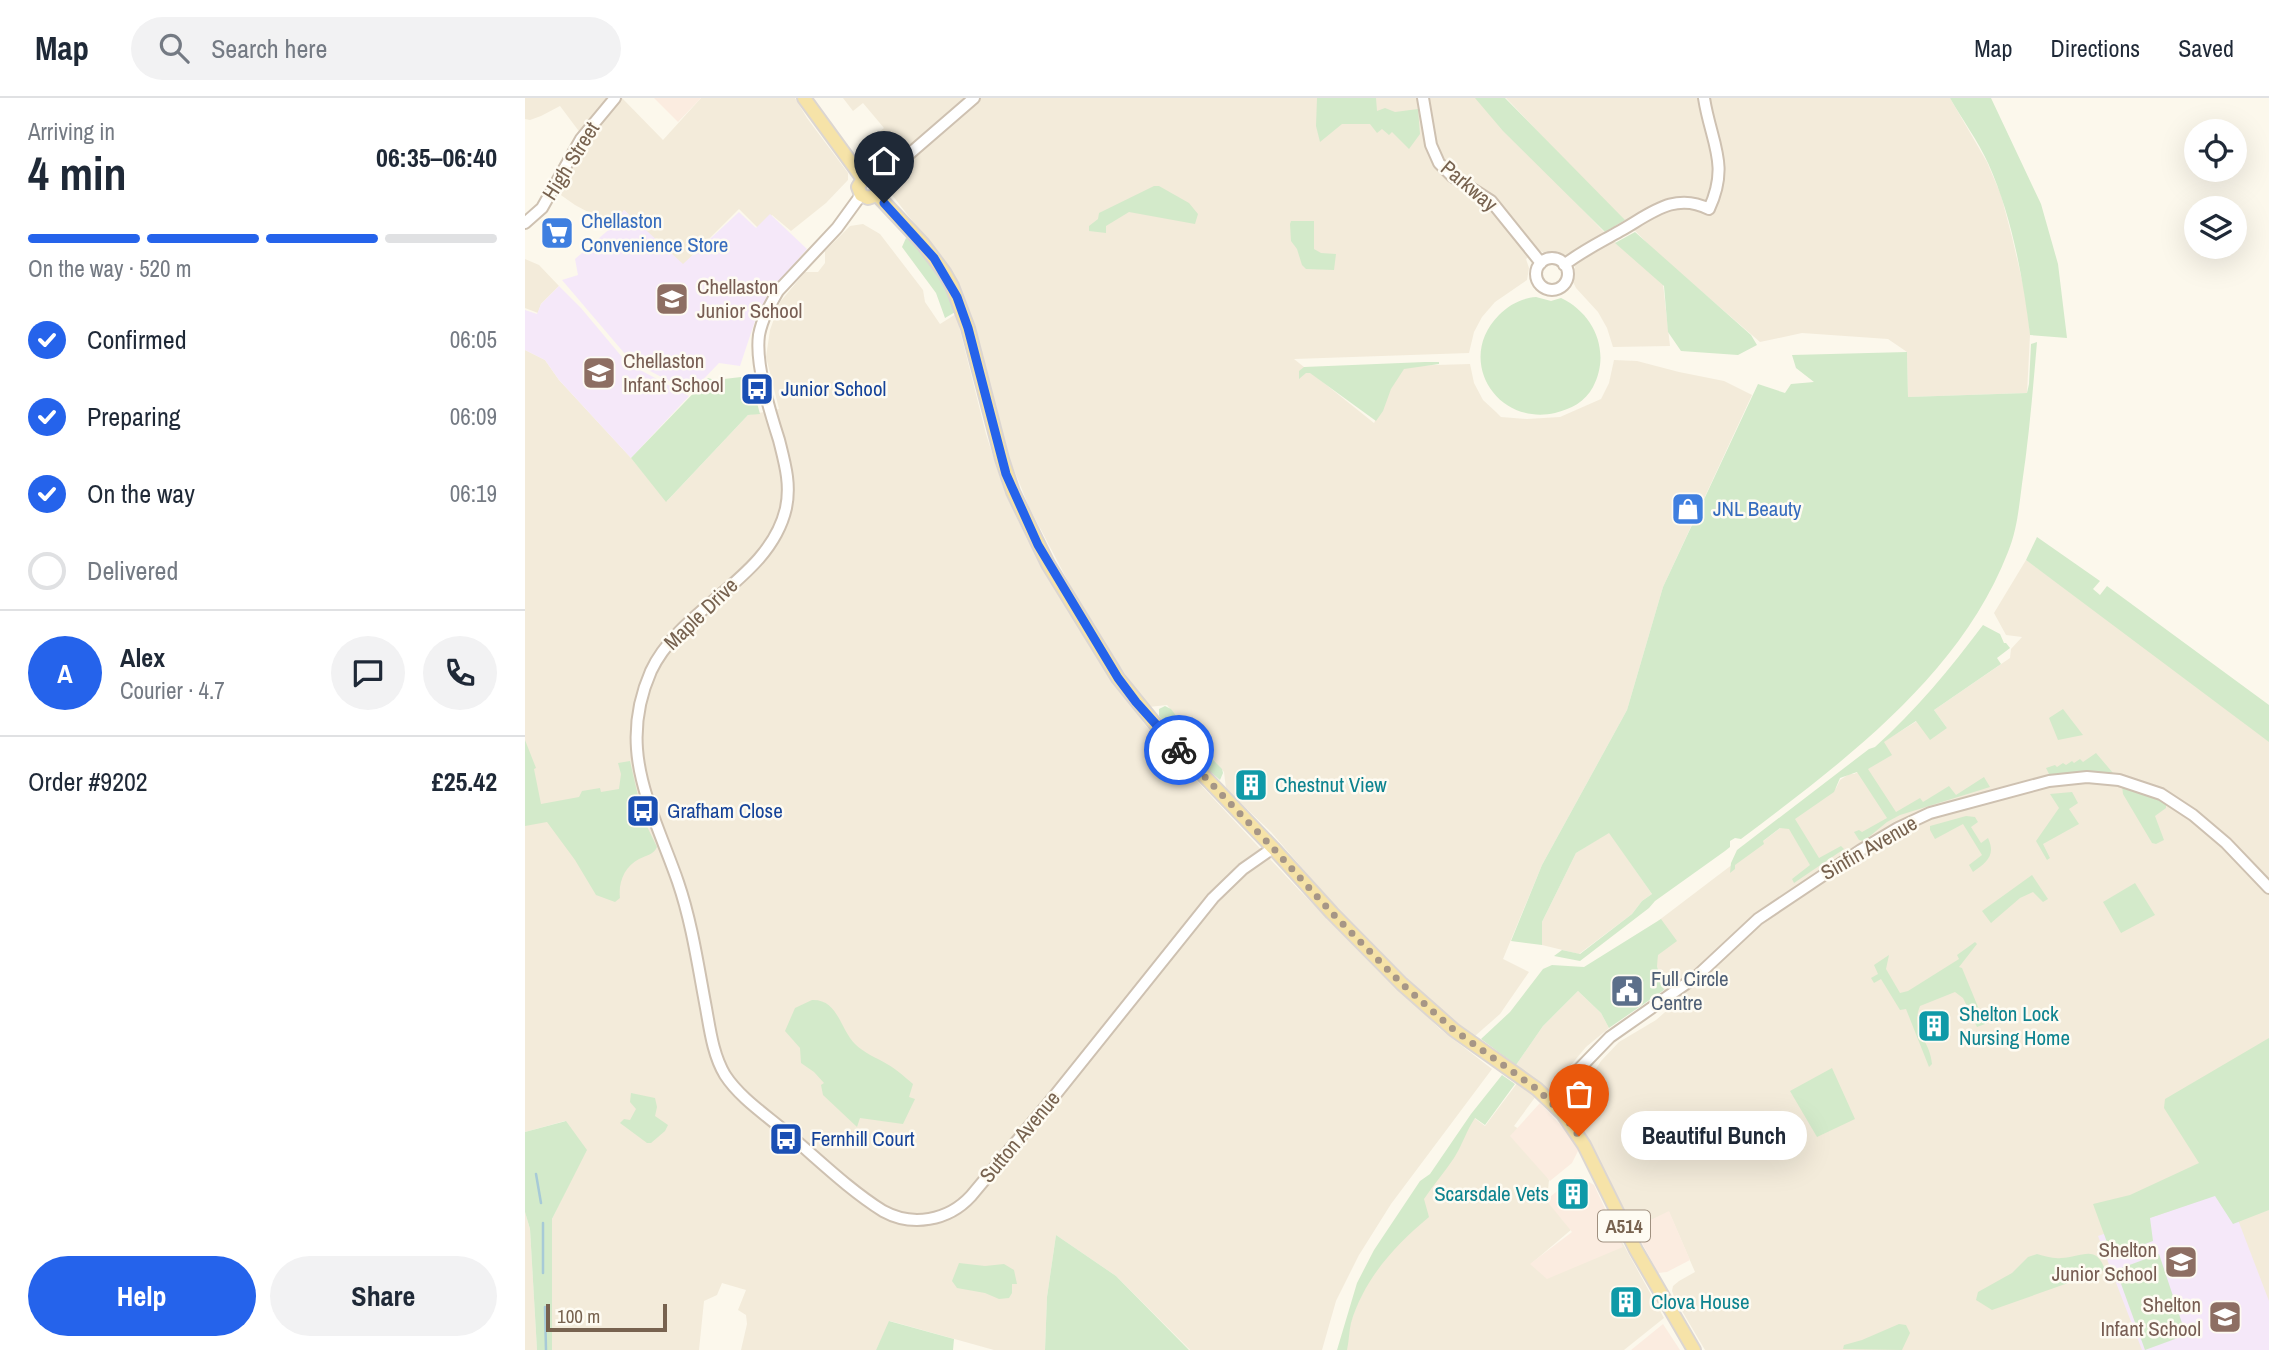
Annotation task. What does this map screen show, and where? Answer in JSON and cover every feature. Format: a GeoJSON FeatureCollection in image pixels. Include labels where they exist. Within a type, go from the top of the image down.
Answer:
{"type":"FeatureCollection","features":[{"type":"Feature","properties":{"kind":"main road"},"geometry":{"type":"LineString","coordinates":[[804,98],[863,179]]}},
{"type":"Feature","properties":{"kind":"main road"},"geometry":{"type":"LineString","coordinates":[[871,177],[878,181],[880,189],[877,195],[868,198],[861,195],[859,187],[863,179],[871,177]]}},
{"type":"Feature","properties":{"kind":"main road","name":"A514"},"geometry":{"type":"LineString","coordinates":[[877,195],[923,244],[944,272],[957,297],[971,337],[1006,474],[1029,528],[1118,678],[1136,702],[1332,913],[1402,984],[1454,1030],[1521,1076],[1553,1103],[1584,1145],[1636,1250],[1694,1350]]}},
{"type":"Feature","properties":{"kind":"street","name":"High Street"},"geometry":{"type":"LineString","coordinates":[[525,223],[542,208],[581,139],[615,98]]}},
{"type":"Feature","properties":{"kind":"street"},"geometry":{"type":"LineString","coordinates":[[878,181],[974,98]]}},
{"type":"Feature","properties":{"kind":"street","name":"Parkway"},"geometry":{"type":"LineString","coordinates":[[1423,98],[1431,145],[1439,163],[1452,176],[1491,201],[1541,263]]}},
{"type":"Feature","properties":{"kind":"street"},"geometry":{"type":"LineString","coordinates":[[1564,265],[1663,205],[1689,202],[1709,209],[1717,191],[1720,171],[1704,98]]}},
{"type":"Feature","properties":{"kind":"street","name":"Maple Drive"},"geometry":{"type":"LineString","coordinates":[[723,1071],[713,1043],[687,912],[642,775],[637,739],[638,708],[650,674],[669,643],[759,558],[782,523],[789,481],[761,367],[761,328],[778,291],[837,228],[861,195]]}},
{"type":"Feature","properties":{"kind":"street"},"geometry":{"type":"LineString","coordinates":[[1550,259],[1556,259],[1564,265],[1568,274],[1567,280],[1560,288],[1551,290],[1542,286],[1536,277],[1541,263],[1550,259]]}},
{"type":"Feature","properties":{"kind":"street","name":"Sinfin Avenue"},"geometry":{"type":"LineString","coordinates":[[1553,1103],[1591,1055],[1610,1037],[1697,976],[1758,919],[1888,833],[1930,814],[2049,781],[2087,777],[2119,780],[2161,794],[2193,815],[2269,888]]}},
{"type":"Feature","properties":{"kind":"street","name":"Sutton Avenue"},"geometry":{"type":"LineString","coordinates":[[723,1071],[730,1083],[751,1103],[876,1207],[903,1219],[923,1220],[941,1216],[971,1196],[1213,898],[1243,869],[1273,848]]}},
{"type":"Feature","properties":{"kind":"shaded area"},"geometry":{"type":"Polygon","coordinates":[[[525,98],[622,98],[663,140],[701,98],[795,98],[848,173],[848,180],[826,203],[791,231],[772,215],[759,229],[739,209],[682,266],[624,210],[614,226],[558,193],[587,142],[560,106],[541,116],[525,119],[525,98]]]}},
{"type":"Feature","properties":{"kind":"shaded area"},"geometry":{"type":"Polygon","coordinates":[[[654,98],[701,98],[678,122],[654,98]]]}},
{"type":"Feature","properties":{"kind":"shaded area"},"geometry":{"type":"Polygon","coordinates":[[[843,98],[1476,98],[1606,234],[1663,284],[1670,346],[1613,347],[1598,312],[1576,288],[1571,278],[1575,267],[1562,253],[1537,250],[1526,259],[1529,268],[1527,280],[1495,302],[1482,317],[1474,332],[1469,353],[1294,359],[1374,423],[1402,366],[1470,364],[1474,383],[1483,400],[1501,417],[1560,417],[1601,399],[1609,383],[1614,360],[1637,361],[1724,381],[1752,395],[1663,587],[1627,710],[1542,865],[1503,959],[1529,972],[1500,1014],[1475,1036],[1440,1010],[1341,913],[1271,832],[1226,789],[1224,772],[1167,705],[1149,707],[1118,664],[1072,589],[1029,507],[1002,440],[970,315],[957,284],[946,264],[889,191],[891,180],[858,149],[884,128],[863,103],[853,111],[843,98]]]}},
{"type":"Feature","properties":{"kind":"shaded area"},"geometry":{"type":"Polygon","coordinates":[[[1506,98],[1950,98],[1987,162],[2001,195],[2012,237],[2026,297],[2030,335],[2027,393],[1908,397],[1907,352],[1888,339],[1802,333],[1760,342],[1657,253],[1506,98]]]}},
{"type":"Feature","properties":{"kind":"shaded area","name":"Chellaston Junior School"},"geometry":{"type":"Polygon","coordinates":[[[624,210],[683,264],[739,212],[756,228],[770,214],[807,249],[768,294],[756,318],[740,366],[719,363],[691,392],[686,390],[631,361],[562,280],[578,275],[575,259],[613,226],[624,210]]]}},
{"type":"Feature","properties":{"kind":"shaded area"},"geometry":{"type":"Polygon","coordinates":[[[863,224],[880,234],[923,290],[925,302],[940,324],[956,314],[986,434],[1005,493],[1053,585],[1143,722],[1162,747],[1299,890],[1440,1029],[1492,1069],[1391,1204],[1359,1255],[1336,1301],[1322,1350],[1190,1350],[1116,1276],[1056,1235],[1047,1297],[1045,1350],[994,1350],[890,1321],[876,1350],[741,1350],[747,1324],[746,1315],[738,1310],[746,1290],[722,1283],[717,1295],[704,1301],[699,1350],[552,1350],[552,1219],[586,1150],[565,1121],[525,1132],[525,350],[545,360],[559,380],[667,501],[748,415],[779,409],[766,357],[770,330],[780,302],[805,272],[818,272],[825,263],[825,251],[850,226],[863,224]]]}},
{"type":"Feature","properties":{"kind":"shaded area"},"geometry":{"type":"Polygon","coordinates":[[[525,259],[539,265],[559,286],[541,304],[538,313],[525,308],[525,259]]]}},
{"type":"Feature","properties":{"kind":"shaded area","name":"Chellaston Infant School"},"geometry":{"type":"Polygon","coordinates":[[[559,286],[627,363],[689,396],[631,458],[559,380],[545,360],[525,350],[525,310],[537,314],[541,304],[559,286]]]}},
{"type":"Feature","properties":{"kind":"shaded area"},"geometry":{"type":"Polygon","coordinates":[[[2026,560],[2269,736],[2269,1350],[1705,1350],[1672,1291],[1679,1281],[1695,1272],[1669,1212],[1634,1228],[1571,1112],[1576,1108],[1576,1099],[1601,1061],[1619,1042],[1656,1020],[1672,1006],[1657,966],[1658,921],[1836,788],[1840,780],[1891,755],[1883,742],[1917,721],[1947,728],[1934,710],[2010,658],[2011,649],[2022,637],[2006,635],[1994,613],[2026,560]]]}},
{"type":"Feature","properties":{"kind":"shaded area"},"geometry":{"type":"Polygon","coordinates":[[[1609,832],[1652,894],[1642,901],[1632,914],[1579,954],[1542,945],[1542,922],[1576,853],[1609,832]]]}},
{"type":"Feature","properties":{"kind":"shaded area"},"geometry":{"type":"Polygon","coordinates":[[[1578,991],[1601,1013],[1609,1028],[1586,1047],[1549,1091],[1516,1065],[1543,1026],[1578,991]]]}},
{"type":"Feature","properties":{"kind":"shaded area"},"geometry":{"type":"Polygon","coordinates":[[[1518,1082],[1536,1096],[1514,1126],[1519,1129],[1549,1180],[1547,1200],[1572,1229],[1532,1263],[1560,1273],[1622,1242],[1664,1318],[1624,1350],[1341,1350],[1361,1293],[1415,1200],[1473,1117],[1485,1126],[1518,1082]]]}},
{"type":"Feature","properties":{"kind":"shaded area"},"geometry":{"type":"Polygon","coordinates":[[[1540,1103],[1579,1149],[1572,1163],[1550,1181],[1510,1136],[1540,1103]]]}},
{"type":"Feature","properties":{"kind":"shaded area"},"geometry":{"type":"Polygon","coordinates":[[[1575,1177],[1581,1177],[1594,1185],[1623,1247],[1547,1279],[1530,1264],[1572,1232],[1546,1200],[1575,1177]]]}},
{"type":"Feature","properties":{"kind":"shaded area","name":"Shelton Junior School"},"geometry":{"type":"Polygon","coordinates":[[[2227,1191],[2269,1301],[2269,1350],[2142,1350],[2098,1236],[2227,1191]]]}},
{"type":"Feature","properties":{"kind":"shaded area"},"geometry":{"type":"Polygon","coordinates":[[[1669,1211],[1690,1260],[1667,1272],[1658,1273],[1634,1228],[1669,1211]]]}},
{"type":"Feature","properties":{"kind":"shaded area"},"geometry":{"type":"Polygon","coordinates":[[[525,1212],[530,1229],[537,1350],[525,1350],[525,1212]]]}},
{"type":"Feature","properties":{"kind":"shaded area"},"geometry":{"type":"Polygon","coordinates":[[[1663,1324],[1680,1350],[1631,1350],[1663,1324]]]}},
{"type":"Feature","properties":{"kind":"green space"},"geometry":{"type":"Polygon","coordinates":[[[1317,98],[1376,98],[1377,111],[1385,108],[1395,112],[1418,109],[1420,134],[1409,149],[1392,132],[1389,135],[1382,129],[1377,133],[1370,124],[1342,124],[1320,142],[1316,126],[1317,98]]]}},
{"type":"Feature","properties":{"kind":"green space"},"geometry":{"type":"Polygon","coordinates":[[[1475,98],[1505,98],[1625,220],[1605,232],[1503,131],[1475,98]]]}},
{"type":"Feature","properties":{"kind":"green space"},"geometry":{"type":"Polygon","coordinates":[[[1950,98],[1991,98],[2041,204],[2058,264],[2067,338],[2030,335],[2020,270],[2004,204],[1984,155],[1950,98]]]}},
{"type":"Feature","properties":{"kind":"green space"},"geometry":{"type":"Polygon","coordinates":[[[1159,186],[1189,203],[1198,214],[1195,224],[1129,212],[1106,226],[1106,233],[1089,231],[1089,226],[1098,219],[1099,213],[1159,186]]]}},
{"type":"Feature","properties":{"kind":"green space"},"geometry":{"type":"Polygon","coordinates":[[[1291,221],[1314,221],[1314,249],[1321,253],[1336,254],[1334,270],[1306,269],[1302,265],[1297,249],[1291,241],[1291,221]]]}},
{"type":"Feature","properties":{"kind":"green space"},"geometry":{"type":"Polygon","coordinates":[[[1635,232],[1751,335],[1757,345],[1738,355],[1681,351],[1668,332],[1664,286],[1615,243],[1635,232]]]}},
{"type":"Feature","properties":{"kind":"green space"},"geometry":{"type":"Polygon","coordinates":[[[906,238],[929,259],[957,311],[945,318],[936,293],[902,247],[906,238]]]}},
{"type":"Feature","properties":{"kind":"green space"},"geometry":{"type":"Polygon","coordinates":[[[1536,297],[1551,301],[1561,298],[1573,305],[1591,324],[1600,348],[1598,374],[1590,392],[1577,404],[1555,413],[1534,414],[1515,409],[1500,399],[1488,385],[1482,369],[1481,351],[1486,332],[1507,308],[1536,297]]]}},
{"type":"Feature","properties":{"kind":"green space"},"geometry":{"type":"Polygon","coordinates":[[[2037,342],[2031,413],[2011,544],[1987,597],[1960,638],[1929,677],[1895,713],[1819,779],[1741,839],[1730,841],[1730,847],[1655,901],[1580,961],[1554,956],[1562,950],[1580,954],[1632,914],[1642,901],[1652,894],[1609,833],[1576,853],[1542,922],[1542,945],[1511,941],[1542,865],[1627,710],[1663,587],[1758,384],[1785,393],[1791,384],[1814,382],[1796,368],[1792,355],[1907,352],[1908,397],[2027,393],[2031,344],[2037,342]]]}},
{"type":"Feature","properties":{"kind":"green space"},"geometry":{"type":"Polygon","coordinates":[[[1439,362],[1404,369],[1376,421],[1310,373],[1299,379],[1299,371],[1304,367],[1439,362]]]}},
{"type":"Feature","properties":{"kind":"green space"},"geometry":{"type":"Polygon","coordinates":[[[750,376],[760,414],[748,415],[666,502],[631,458],[708,378],[715,380],[750,376]]]}},
{"type":"Feature","properties":{"kind":"green space"},"geometry":{"type":"Polygon","coordinates":[[[2037,537],[2100,581],[2093,589],[2100,595],[2107,586],[2269,705],[2269,742],[2026,560],[2037,537]]]}},
{"type":"Feature","properties":{"kind":"green space"},"geometry":{"type":"Polygon","coordinates":[[[1983,625],[2000,634],[2010,648],[1997,658],[2001,664],[1934,710],[1947,728],[1930,740],[1916,721],[1884,742],[1892,755],[1868,769],[1896,812],[1920,798],[1923,802],[1949,786],[1956,795],[1984,777],[1990,787],[1900,815],[1864,841],[1859,840],[1854,832],[1862,832],[1887,818],[1857,772],[1840,778],[1834,792],[1795,819],[1819,858],[1841,846],[1844,849],[1794,883],[1792,879],[1810,865],[1789,829],[1780,828],[1763,841],[1764,844],[1735,865],[1735,869],[1730,873],[1737,850],[1875,747],[1905,719],[1983,625]]]}},
{"type":"Feature","properties":{"kind":"green space"},"geometry":{"type":"Polygon","coordinates":[[[1165,706],[1171,709],[1222,769],[1220,780],[1159,716],[1159,709],[1165,706]]]}},
{"type":"Feature","properties":{"kind":"green space"},"geometry":{"type":"Polygon","coordinates":[[[2063,709],[2083,735],[2058,740],[2049,718],[2063,709]]]}},
{"type":"Feature","properties":{"kind":"green space"},"geometry":{"type":"Polygon","coordinates":[[[525,740],[536,768],[534,769],[541,804],[579,797],[582,791],[619,789],[621,774],[618,763],[630,761],[641,814],[657,847],[626,870],[621,880],[620,898],[615,902],[596,895],[547,822],[525,826],[525,740]]]}},
{"type":"Feature","properties":{"kind":"green space"},"geometry":{"type":"Polygon","coordinates":[[[2096,753],[2113,773],[2086,771],[2050,776],[2046,768],[2055,765],[2057,767],[2063,763],[2066,765],[2072,761],[2074,763],[2080,759],[2083,762],[2096,753]]]}},
{"type":"Feature","properties":{"kind":"green space"},"geometry":{"type":"Polygon","coordinates":[[[2122,786],[2166,803],[2166,808],[2155,816],[2164,840],[2152,843],[2123,794],[2122,786]]]}},
{"type":"Feature","properties":{"kind":"green space"},"geometry":{"type":"Polygon","coordinates":[[[2072,792],[2078,803],[2069,809],[2079,824],[2043,844],[2050,858],[2047,860],[2036,841],[2059,808],[2050,794],[2072,792]]]}},
{"type":"Feature","properties":{"kind":"green space"},"geometry":{"type":"Polygon","coordinates":[[[1966,816],[1975,817],[1978,822],[1971,827],[1981,843],[1988,838],[1991,849],[1989,858],[1973,872],[1969,865],[1982,855],[1963,824],[1935,839],[1930,830],[1930,826],[1966,816]]]}},
{"type":"Feature","properties":{"kind":"green space"},"geometry":{"type":"Polygon","coordinates":[[[2032,875],[2048,899],[2043,902],[2033,892],[2020,898],[1991,923],[1982,911],[2032,875]]]}},
{"type":"Feature","properties":{"kind":"green space"},"geometry":{"type":"Polygon","coordinates":[[[2135,883],[2155,915],[2121,933],[2103,902],[2135,883]]]}},
{"type":"Feature","properties":{"kind":"green space"},"geometry":{"type":"Polygon","coordinates":[[[1661,919],[1677,941],[1658,955],[1657,966],[1664,990],[1609,1028],[1601,1013],[1578,991],[1543,1026],[1516,1065],[1481,1039],[1510,1012],[1543,969],[1552,965],[1584,967],[1661,919]]]}},
{"type":"Feature","properties":{"kind":"green space"},"geometry":{"type":"Polygon","coordinates":[[[1975,942],[1977,944],[1959,967],[1962,968],[1985,1024],[1977,1027],[1963,998],[1955,992],[1920,1006],[1917,1022],[1931,1055],[1932,1064],[1929,1067],[1906,1009],[1900,1010],[1881,979],[1874,983],[1871,978],[1878,974],[1874,965],[1889,955],[1886,969],[1900,993],[1908,991],[1959,959],[1957,955],[1975,942]]]}},
{"type":"Feature","properties":{"kind":"green space"},"geometry":{"type":"Polygon","coordinates":[[[812,1000],[828,1004],[855,1044],[894,1068],[913,1084],[909,1097],[915,1099],[903,1124],[860,1118],[857,1127],[823,1095],[821,1085],[824,1083],[801,1063],[800,1048],[785,1031],[795,1008],[812,1000]]]}},
{"type":"Feature","properties":{"kind":"green space"},"geometry":{"type":"Polygon","coordinates":[[[2269,1038],[2269,1210],[2233,1224],[2215,1196],[2150,1218],[2153,1241],[2112,1256],[2093,1204],[2130,1195],[2199,1163],[2164,1108],[2165,1099],[2269,1038]]]}},
{"type":"Feature","properties":{"kind":"green space"},"geometry":{"type":"Polygon","coordinates":[[[1832,1068],[1855,1119],[1817,1137],[1790,1091],[1832,1068]]]}},
{"type":"Feature","properties":{"kind":"green space"},"geometry":{"type":"Polygon","coordinates":[[[1502,1075],[1515,1084],[1485,1125],[1475,1118],[1454,1158],[1424,1199],[1429,1217],[1404,1239],[1372,1278],[1351,1323],[1347,1350],[1337,1350],[1357,1283],[1374,1250],[1420,1181],[1430,1174],[1471,1114],[1502,1075]]]}},
{"type":"Feature","properties":{"kind":"green space"},"geometry":{"type":"Polygon","coordinates":[[[631,1093],[655,1098],[655,1116],[668,1125],[651,1143],[647,1143],[620,1123],[624,1119],[630,1120],[636,1109],[630,1102],[631,1093]]]}},
{"type":"Feature","properties":{"kind":"green space"},"geometry":{"type":"Polygon","coordinates":[[[566,1121],[587,1150],[552,1219],[552,1350],[537,1350],[530,1229],[525,1212],[525,1132],[566,1121]]]}},
{"type":"Feature","properties":{"kind":"green space"},"geometry":{"type":"Polygon","coordinates":[[[1056,1235],[1116,1276],[1189,1350],[1045,1350],[1047,1297],[1056,1235]]]}},
{"type":"Feature","properties":{"kind":"green space"},"geometry":{"type":"Polygon","coordinates":[[[2037,1254],[2058,1258],[2092,1254],[2105,1270],[1992,1310],[1976,1300],[1978,1292],[2012,1273],[2028,1257],[2037,1254]]]}},
{"type":"Feature","properties":{"kind":"green space"},"geometry":{"type":"Polygon","coordinates":[[[2159,1254],[2186,1335],[2145,1350],[2116,1270],[2159,1254]]]}},
{"type":"Feature","properties":{"kind":"green space"},"geometry":{"type":"Polygon","coordinates":[[[959,1263],[985,1266],[1004,1264],[1014,1270],[1017,1284],[1012,1284],[1009,1298],[999,1299],[985,1293],[957,1288],[952,1281],[959,1263]]]}},
{"type":"Feature","properties":{"kind":"green space"},"geometry":{"type":"Polygon","coordinates":[[[889,1321],[954,1339],[953,1350],[876,1350],[889,1321]]]}},
{"type":"Feature","properties":{"kind":"green space"},"geometry":{"type":"Polygon","coordinates":[[[1899,1324],[1906,1325],[1910,1333],[1902,1350],[1843,1349],[1844,1345],[1899,1324]]]}},
{"type":"Feature","properties":{"kind":"waterway"},"geometry":{"type":"LineString","coordinates":[[536,1174],[541,1203]]}},
{"type":"Feature","properties":{"kind":"waterway"},"geometry":{"type":"LineString","coordinates":[[543,1223],[543,1273]]}},
{"type":"Feature","properties":{"kind":"waterway"},"geometry":{"type":"LineString","coordinates":[[545,1307],[546,1350]]}},
{"type":"Feature","properties":{"kind":"way so far"},"geometry":{"type":"LineString","coordinates":[[1179,750],[1402,984],[1454,1030],[1537,1089],[1563,1114],[1579,1136]]}},
{"type":"Feature","properties":{"kind":"place","name":"Chellaston Convenience Store"},"geometry":{"type":"Point","coordinates":[557,233]}},
{"type":"Feature","properties":{"kind":"place","name":"Chellaston Junior School"},"geometry":{"type":"Point","coordinates":[672,299]}},
{"type":"Feature","properties":{"kind":"place","name":"Chellaston Infant School"},"geometry":{"type":"Point","coordinates":[599,373]}},
{"type":"Feature","properties":{"kind":"place","name":"Junior School"},"geometry":{"type":"Point","coordinates":[757,389]}},
{"type":"Feature","properties":{"kind":"place","name":"JNL Beauty"},"geometry":{"type":"Point","coordinates":[1688,509]}},
{"type":"Feature","properties":{"kind":"place","name":"Chestnut View"},"geometry":{"type":"Point","coordinates":[1251,785]}},
{"type":"Feature","properties":{"kind":"place","name":"Grafham Close"},"geometry":{"type":"Point","coordinates":[643,811]}},
{"type":"Feature","properties":{"kind":"place","name":"Full Circle Centre"},"geometry":{"type":"Point","coordinates":[1627,991]}},
{"type":"Feature","properties":{"kind":"place","name":"Shelton Lock Nursing Home"},"geometry":{"type":"Point","coordinates":[1934,1026]}},
{"type":"Feature","properties":{"kind":"place","name":"Beautiful Bunch"},"geometry":{"type":"Point","coordinates":[1579,1136]}},
{"type":"Feature","properties":{"kind":"place","name":"Fernhill Court"},"geometry":{"type":"Point","coordinates":[786,1139]}},
{"type":"Feature","properties":{"kind":"place","name":"Scarsdale Vets"},"geometry":{"type":"Point","coordinates":[1573,1194]}},
{"type":"Feature","properties":{"kind":"place","name":"Shelton Junior School"},"geometry":{"type":"Point","coordinates":[2181,1262]}},
{"type":"Feature","properties":{"kind":"place","name":"Clova House"},"geometry":{"type":"Point","coordinates":[1626,1302]}},
{"type":"Feature","properties":{"kind":"place","name":"Shelton Infant School"},"geometry":{"type":"Point","coordinates":[2225,1317]}},
{"type":"Feature","properties":{"kind":"route"},"geometry":{"type":"LineString","coordinates":[[884,203],[934,258],[957,297],[968,328],[1006,474],[1038,545],[1118,678],[1179,750]]}}]}
